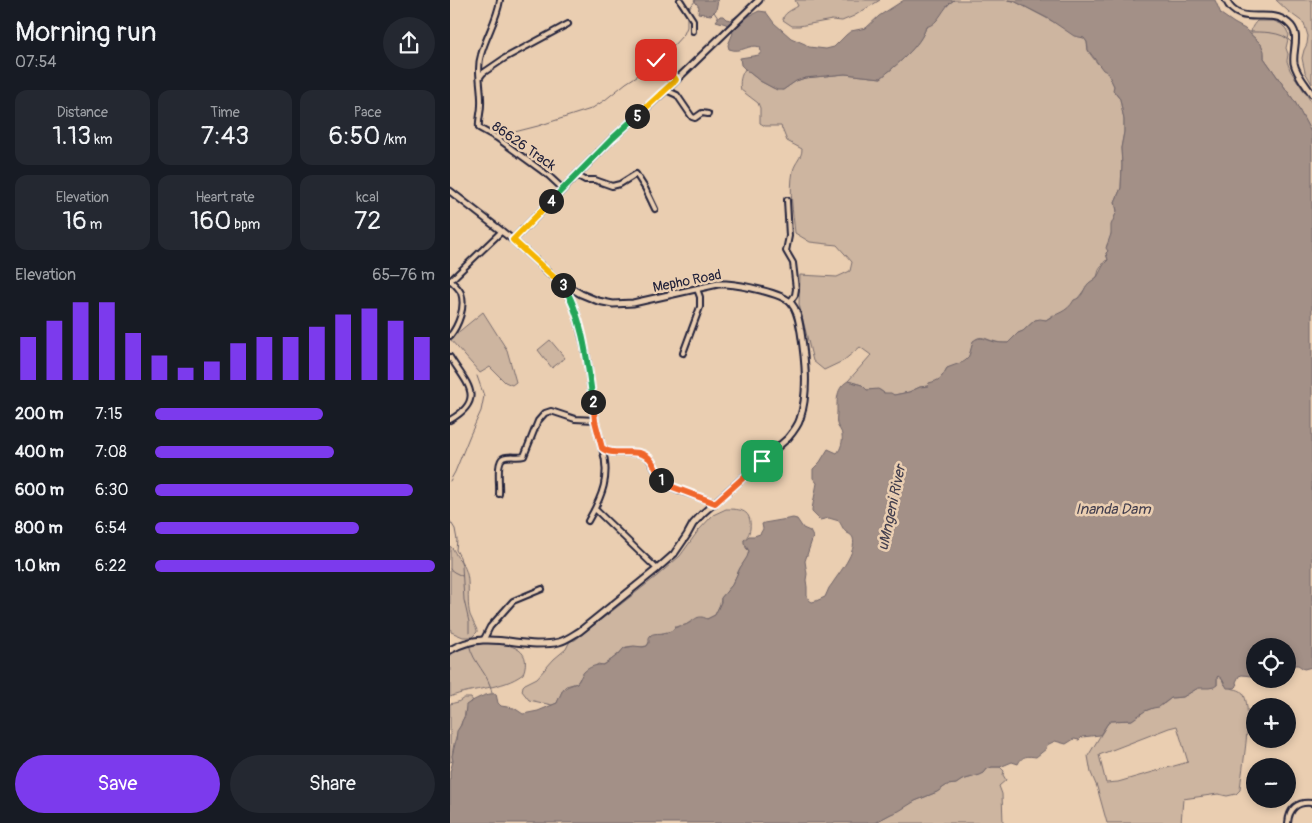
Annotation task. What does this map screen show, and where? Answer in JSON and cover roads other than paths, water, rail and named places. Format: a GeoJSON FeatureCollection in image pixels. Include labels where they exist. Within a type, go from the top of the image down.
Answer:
{"type":"FeatureCollection","features":[{"type":"Feature","properties":{"kind":"street"},"geometry":{"type":"LineString","coordinates":[[680,0],[693,20],[693,31]]}},
{"type":"Feature","properties":{"kind":"street"},"geometry":{"type":"LineString","coordinates":[[513,240],[613,138],[666,90],[759,0]]}},
{"type":"Feature","properties":{"kind":"street","name":"86626 Track"},"geometry":{"type":"LineString","coordinates":[[500,1],[494,24],[481,54],[479,68],[481,107],[479,128],[497,138],[549,176],[563,189]]}},
{"type":"Feature","properties":{"kind":"street"},"geometry":{"type":"LineString","coordinates":[[1227,3],[1242,15],[1250,17],[1274,16],[1292,26],[1296,37],[1294,63],[1299,75],[1312,94]]}},
{"type":"Feature","properties":{"kind":"street"},"geometry":{"type":"LineString","coordinates":[[480,77],[510,56],[568,24]]}},
{"type":"Feature","properties":{"kind":"street"},"geometry":{"type":"LineString","coordinates":[[642,48],[676,80]]}},
{"type":"Feature","properties":{"kind":"street"},"geometry":{"type":"LineString","coordinates":[[666,90],[677,95],[692,117],[695,118],[702,113],[708,114]]}},
{"type":"Feature","properties":{"kind":"street"},"geometry":{"type":"LineString","coordinates":[[576,175],[584,180],[595,180],[612,186],[620,184],[636,174],[655,209]]}},
{"type":"Feature","properties":{"kind":"street","name":"Mepho Road"},"geometry":{"type":"LineString","coordinates":[[450,191],[513,240],[564,286],[598,301],[624,304],[651,300],[718,284],[732,284],[774,294],[790,302]]}},
{"type":"Feature","properties":{"kind":"street"},"geometry":{"type":"LineString","coordinates":[[450,650],[468,641],[484,639],[549,644],[570,638],[674,554],[693,524],[702,514],[788,438],[796,428],[803,405],[806,372],[798,317],[790,302],[795,295],[796,289],[792,263],[786,251],[789,236],[787,200]]}},
{"type":"Feature","properties":{"kind":"street"},"geometry":{"type":"LineString","coordinates":[[450,336],[458,323],[462,294],[450,281],[502,231]]}},
{"type":"Feature","properties":{"kind":"street"},"geometry":{"type":"LineString","coordinates":[[564,286],[576,312],[587,358],[595,420],[605,458],[605,484],[588,521]]}},
{"type":"Feature","properties":{"kind":"street"},"geometry":{"type":"LineString","coordinates":[[683,354],[700,307],[700,297],[697,289]]}},
{"type":"Feature","properties":{"kind":"street"},"geometry":{"type":"LineString","coordinates":[[450,357],[464,377],[471,392],[470,401],[462,412],[450,420]]}},
{"type":"Feature","properties":{"kind":"street"},"geometry":{"type":"LineString","coordinates":[[500,494],[500,461],[507,457],[524,456],[538,422],[545,413],[551,411],[574,419],[595,420]]}},
{"type":"Feature","properties":{"kind":"street"},"geometry":{"type":"LineString","coordinates":[[602,448],[612,452],[637,453],[650,458],[663,482],[715,503]]}},
{"type":"Feature","properties":{"kind":"street"},"geometry":{"type":"LineString","coordinates":[[595,509],[657,569]]}},
{"type":"Feature","properties":{"kind":"street"},"geometry":{"type":"LineString","coordinates":[[484,639],[490,627],[513,601],[542,588]]}},
{"type":"Feature","properties":{"kind":"street"},"geometry":{"type":"LineString","coordinates":[[1288,823],[1290,812],[1298,805],[1304,802],[1312,804]]}},
{"type":"Feature","properties":{"kind":"water"},"geometry":{"type":"Polygon","coordinates":[[[694,0],[718,0],[716,10],[711,15],[698,13],[699,7],[694,0]]]}},
{"type":"Feature","properties":{"kind":"water"},"geometry":{"type":"Polygon","coordinates":[[[904,0],[954,0],[935,22],[926,27],[919,41],[900,62],[881,78],[845,74],[805,78],[796,81],[783,90],[777,90],[760,81],[741,65],[740,58],[759,55],[761,52],[760,47],[752,46],[738,50],[729,49],[728,45],[733,33],[726,24],[716,21],[720,16],[731,20],[741,14],[747,17],[759,11],[766,12],[774,23],[791,38],[809,47],[826,49],[834,47],[851,31],[866,28],[879,16],[904,0]]]}},
{"type":"Feature","properties":{"kind":"water","name":"Inanda Dam"},"geometry":{"type":"Polygon","coordinates":[[[1008,0],[1215,0],[1221,14],[1245,29],[1261,44],[1264,58],[1295,102],[1312,134],[1312,667],[1304,669],[1296,665],[1296,638],[1246,638],[1246,675],[1239,676],[1235,688],[1227,688],[1218,676],[1217,685],[1214,687],[1198,688],[1183,697],[1171,698],[1159,707],[1145,711],[1132,720],[1111,721],[1100,735],[1082,737],[1079,740],[1074,739],[1066,744],[1055,741],[1047,745],[1046,749],[1036,757],[1028,756],[1023,758],[1018,764],[1012,762],[1000,767],[992,767],[980,775],[962,780],[956,784],[947,785],[937,792],[915,801],[874,823],[450,823],[450,772],[453,761],[452,756],[457,731],[465,716],[466,705],[489,694],[496,694],[498,703],[501,706],[514,708],[523,714],[538,711],[557,703],[564,690],[568,686],[577,683],[586,670],[596,665],[604,665],[624,648],[647,646],[649,637],[653,634],[672,631],[675,627],[688,624],[698,617],[707,619],[715,615],[721,598],[732,585],[747,557],[749,551],[744,540],[749,536],[760,534],[763,529],[762,524],[793,518],[797,519],[803,528],[810,531],[813,537],[805,561],[807,596],[812,602],[825,597],[847,562],[854,544],[852,537],[845,531],[839,521],[829,518],[820,520],[812,512],[817,483],[813,478],[813,469],[828,449],[837,453],[841,445],[842,434],[837,422],[837,403],[839,390],[844,384],[848,381],[862,385],[867,390],[878,389],[884,393],[894,395],[928,386],[929,383],[940,378],[947,368],[966,360],[970,354],[973,341],[976,339],[981,338],[1008,343],[1035,320],[1046,320],[1065,310],[1074,300],[1081,296],[1088,284],[1097,277],[1108,260],[1106,248],[1111,234],[1111,225],[1117,211],[1115,202],[1121,188],[1121,148],[1124,120],[1120,99],[1113,90],[1114,86],[1107,72],[1103,70],[1088,50],[1087,42],[1084,38],[1074,36],[1049,19],[1014,1],[1008,0]]]}},
{"type":"Feature","properties":{"kind":"waterway"},"geometry":{"type":"LineString","coordinates":[[688,10],[696,0]]}},
{"type":"Feature","properties":{"kind":"waterway"},"geometry":{"type":"LineString","coordinates":[[714,12],[718,18]]}},
{"type":"Feature","properties":{"kind":"waterway"},"geometry":{"type":"LineString","coordinates":[[660,60],[684,34],[687,27],[687,14]]}},
{"type":"Feature","properties":{"kind":"waterway"},"geometry":{"type":"LineString","coordinates":[[1248,32],[1271,33],[1287,38],[1291,42],[1291,67],[1298,78]]}},
{"type":"Feature","properties":{"kind":"waterway"},"geometry":{"type":"LineString","coordinates":[[499,136],[591,109],[657,63]]}},
{"type":"Feature","properties":{"kind":"waterway"},"geometry":{"type":"LineString","coordinates":[[1307,91],[1312,99]]}},
{"type":"Feature","properties":{"kind":"waterway"},"geometry":{"type":"LineString","coordinates":[[450,481],[481,411],[484,396],[477,376]]}},
{"type":"Feature","properties":{"kind":"waterway"},"geometry":{"type":"LineString","coordinates":[[450,521],[455,529],[456,550],[462,566],[464,600],[469,622],[469,633]]}},
{"type":"Feature","properties":{"kind":"waterway"},"geometry":{"type":"LineString","coordinates":[[450,569],[462,576]]}},
{"type":"Feature","properties":{"kind":"waterway"},"geometry":{"type":"LineString","coordinates":[[469,644],[474,657],[488,680],[492,693]]}},
{"type":"Feature","properties":{"kind":"water label","name":"uMngeni River"},"geometry":{"type":"Point","coordinates":[892,508]}}]}
